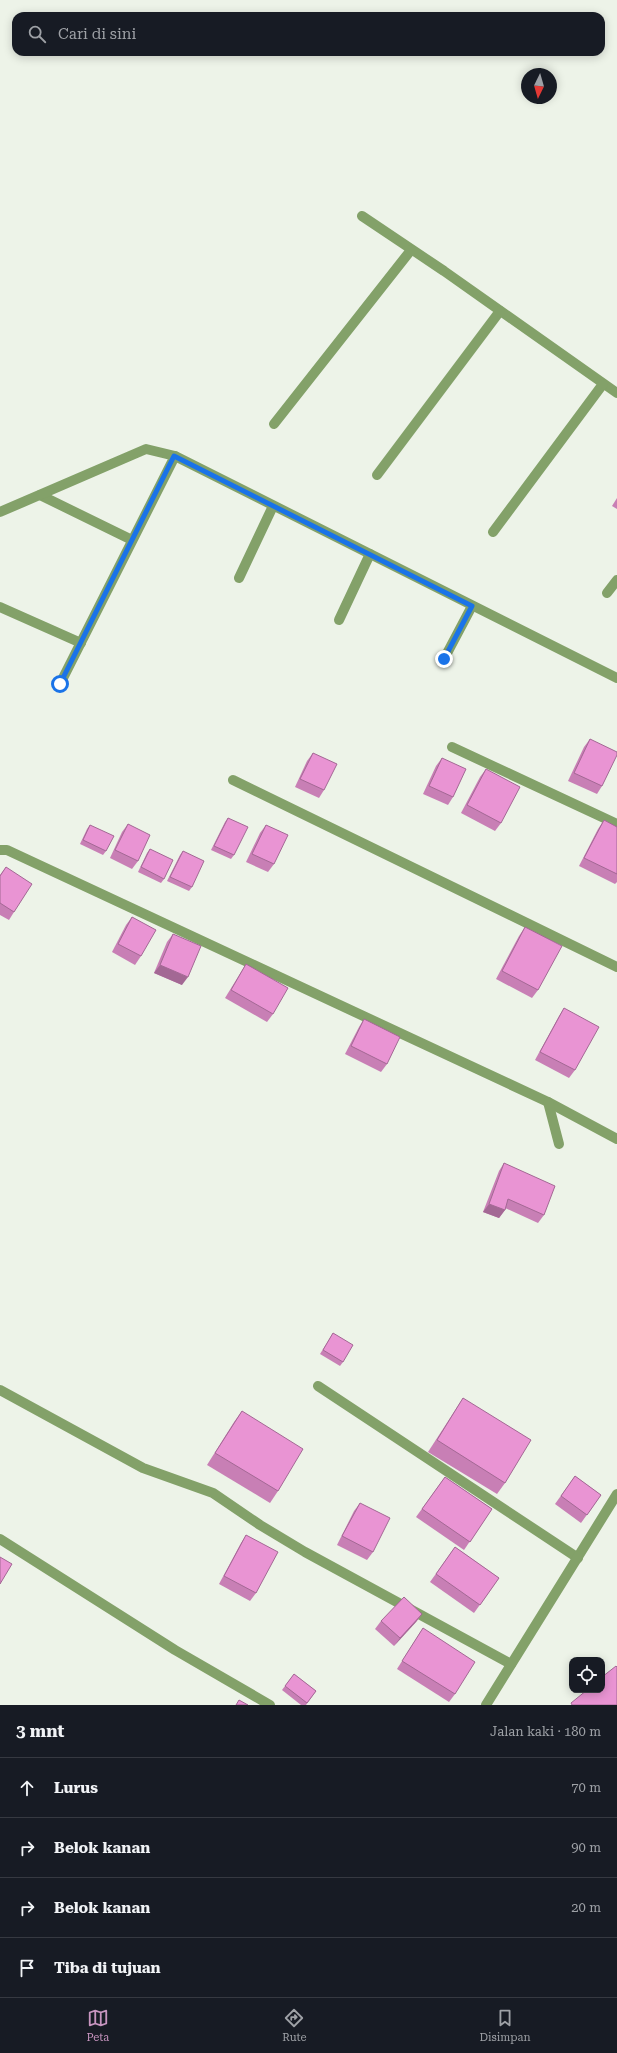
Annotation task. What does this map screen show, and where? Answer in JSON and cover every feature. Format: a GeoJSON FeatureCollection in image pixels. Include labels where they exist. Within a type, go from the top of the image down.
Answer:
{"type":"FeatureCollection","features":[{"type":"Feature","properties":{"kind":"street"},"geometry":{"type":"LineString","coordinates":[[362,216],[444,271],[617,393]]}},
{"type":"Feature","properties":{"kind":"street"},"geometry":{"type":"LineString","coordinates":[[274,424],[411,250]]}},
{"type":"Feature","properties":{"kind":"street"},"geometry":{"type":"LineString","coordinates":[[376,474],[500,311]]}},
{"type":"Feature","properties":{"kind":"street"},"geometry":{"type":"LineString","coordinates":[[493,532],[604,384]]}},
{"type":"Feature","properties":{"kind":"street"},"geometry":{"type":"LineString","coordinates":[[0,512],[146,449],[174,456],[617,678]]}},
{"type":"Feature","properties":{"kind":"street"},"geometry":{"type":"LineString","coordinates":[[60,684],[174,456]]}},
{"type":"Feature","properties":{"kind":"street"},"geometry":{"type":"LineString","coordinates":[[40,495],[132,540]]}},
{"type":"Feature","properties":{"kind":"street"},"geometry":{"type":"LineString","coordinates":[[239,578],[273,506]]}},
{"type":"Feature","properties":{"kind":"street"},"geometry":{"type":"LineString","coordinates":[[339,620],[370,554]]}},
{"type":"Feature","properties":{"kind":"street"},"geometry":{"type":"LineString","coordinates":[[607,593],[617,580]]}},
{"type":"Feature","properties":{"kind":"street"},"geometry":{"type":"LineString","coordinates":[[444,659],[472,606]]}},
{"type":"Feature","properties":{"kind":"street"},"geometry":{"type":"LineString","coordinates":[[0,607],[81,643]]}},
{"type":"Feature","properties":{"kind":"street"},"geometry":{"type":"LineString","coordinates":[[452,747],[617,824]]}},
{"type":"Feature","properties":{"kind":"street"},"geometry":{"type":"LineString","coordinates":[[233,780],[617,967]]}},
{"type":"Feature","properties":{"kind":"street"},"geometry":{"type":"LineString","coordinates":[[0,850],[7,850],[548,1102],[617,1139]]}},
{"type":"Feature","properties":{"kind":"street"},"geometry":{"type":"LineString","coordinates":[[548,1102],[559,1144]]}},
{"type":"Feature","properties":{"kind":"street"},"geometry":{"type":"LineString","coordinates":[[318,1386],[578,1558]]}},
{"type":"Feature","properties":{"kind":"street"},"geometry":{"type":"LineString","coordinates":[[0,1390],[143,1468],[213,1493],[260,1525],[305,1552],[512,1664]]}},
{"type":"Feature","properties":{"kind":"street"},"geometry":{"type":"LineString","coordinates":[[486,1705],[617,1494]]}},
{"type":"Feature","properties":{"kind":"street"},"geometry":{"type":"LineString","coordinates":[[0,1539],[175,1650],[270,1705]]}},
{"type":"Feature","properties":{"kind":"building"},"geometry":{"type":"Polygon","coordinates":[[[590,739],[617,752],[617,755],[602,786],[574,773],[590,739]]]}},
{"type":"Feature","properties":{"kind":"building"},"geometry":{"type":"Polygon","coordinates":[[[313,753],[337,764],[324,790],[300,779],[313,753]]]}},
{"type":"Feature","properties":{"kind":"building"},"geometry":{"type":"Polygon","coordinates":[[[442,758],[466,769],[453,797],[429,786],[442,758]]]}},
{"type":"Feature","properties":{"kind":"building"},"geometry":{"type":"Polygon","coordinates":[[[486,769],[520,787],[501,823],[467,805],[486,769]]]}},
{"type":"Feature","properties":{"kind":"building"},"geometry":{"type":"Polygon","coordinates":[[[228,818],[248,827],[234,855],[214,846],[228,818]]]}},
{"type":"Feature","properties":{"kind":"building"},"geometry":{"type":"Polygon","coordinates":[[[604,820],[617,827],[617,874],[584,858],[604,820]]]}},
{"type":"Feature","properties":{"kind":"building"},"geometry":{"type":"Polygon","coordinates":[[[128,824],[150,835],[138,861],[115,850],[128,824]]]}},
{"type":"Feature","properties":{"kind":"building"},"geometry":{"type":"Polygon","coordinates":[[[90,825],[114,836],[106,851],[83,840],[90,825]]]}},
{"type":"Feature","properties":{"kind":"building"},"geometry":{"type":"Polygon","coordinates":[[[266,825],[288,835],[274,864],[252,854],[266,825]]]}},
{"type":"Feature","properties":{"kind":"building"},"geometry":{"type":"Polygon","coordinates":[[[150,849],[173,860],[164,879],[141,867],[150,849]]]}},
{"type":"Feature","properties":{"kind":"building"},"geometry":{"type":"Polygon","coordinates":[[[183,851],[204,861],[192,887],[170,877],[183,851]]]}},
{"type":"Feature","properties":{"kind":"building"},"geometry":{"type":"Polygon","coordinates":[[[6,867],[32,884],[14,912],[0,903],[0,876],[6,867]]]}},
{"type":"Feature","properties":{"kind":"building"},"geometry":{"type":"Polygon","coordinates":[[[132,917],[156,930],[141,956],[118,944],[132,917]]]}},
{"type":"Feature","properties":{"kind":"building"},"geometry":{"type":"Polygon","coordinates":[[[525,927],[562,946],[538,990],[502,971],[525,927]]]}},
{"type":"Feature","properties":{"kind":"building"},"geometry":{"type":"Polygon","coordinates":[[[173,934],[201,946],[188,977],[160,965],[173,934]]]}},
{"type":"Feature","properties":{"kind":"building"},"geometry":{"type":"Polygon","coordinates":[[[246,964],[288,988],[273,1014],[231,990],[246,964]]]}},
{"type":"Feature","properties":{"kind":"building"},"geometry":{"type":"Polygon","coordinates":[[[564,1008],[599,1027],[575,1070],[540,1052],[564,1008]]]}},
{"type":"Feature","properties":{"kind":"building"},"geometry":{"type":"Polygon","coordinates":[[[364,1019],[400,1037],[387,1064],[351,1046],[364,1019]]]}},
{"type":"Feature","properties":{"kind":"building"},"geometry":{"type":"Polygon","coordinates":[[[504,1163],[555,1186],[544,1215],[508,1199],[505,1210],[489,1204],[504,1163]]]}},
{"type":"Feature","properties":{"kind":"building"},"geometry":{"type":"Polygon","coordinates":[[[333,1333],[353,1345],[343,1362],[323,1350],[333,1333]]]}},
{"type":"Feature","properties":{"kind":"building"},"geometry":{"type":"Polygon","coordinates":[[[463,1398],[531,1440],[505,1483],[437,1440],[463,1398]]]}},
{"type":"Feature","properties":{"kind":"building"},"geometry":{"type":"Polygon","coordinates":[[[242,1411],[303,1449],[278,1491],[215,1453],[242,1411]]]}},
{"type":"Feature","properties":{"kind":"building"},"geometry":{"type":"Polygon","coordinates":[[[575,1476],[601,1495],[587,1515],[561,1496],[575,1476]]]}},
{"type":"Feature","properties":{"kind":"building"},"geometry":{"type":"Polygon","coordinates":[[[445,1477],[492,1509],[470,1542],[422,1509],[445,1477]]]}},
{"type":"Feature","properties":{"kind":"building"},"geometry":{"type":"Polygon","coordinates":[[[360,1503],[390,1518],[373,1552],[342,1536],[360,1503]]]}},
{"type":"Feature","properties":{"kind":"building"},"geometry":{"type":"Polygon","coordinates":[[[246,1535],[278,1552],[256,1593],[224,1576],[246,1535]]]}},
{"type":"Feature","properties":{"kind":"building"},"geometry":{"type":"Polygon","coordinates":[[[455,1547],[499,1578],[480,1605],[436,1574],[455,1547]]]}},
{"type":"Feature","properties":{"kind":"building"},"geometry":{"type":"Polygon","coordinates":[[[0,1557],[12,1564],[0,1584],[0,1557]]]}},
{"type":"Feature","properties":{"kind":"building"},"geometry":{"type":"Polygon","coordinates":[[[404,1597],[422,1614],[400,1638],[381,1621],[404,1597]]]}},
{"type":"Feature","properties":{"kind":"building"},"geometry":{"type":"Polygon","coordinates":[[[423,1628],[475,1662],[455,1694],[402,1661],[423,1628]]]}},
{"type":"Feature","properties":{"kind":"building"},"geometry":{"type":"Polygon","coordinates":[[[616,1666],[617,1667],[617,1705],[572,1705],[571,1703],[583,1693],[605,1693],[605,1675],[616,1666]]]}},
{"type":"Feature","properties":{"kind":"building"},"geometry":{"type":"Polygon","coordinates":[[[294,1674],[316,1691],[307,1703],[285,1686],[294,1674]]]}},
{"type":"Feature","properties":{"kind":"building"},"geometry":{"type":"Polygon","coordinates":[[[239,1700],[248,1705],[236,1705],[239,1700]]]}},
{"type":"Feature","properties":{"kind":"route"},"geometry":{"type":"LineString","coordinates":[[60,684],[174,456],[472,606],[444,659]]}}]}
